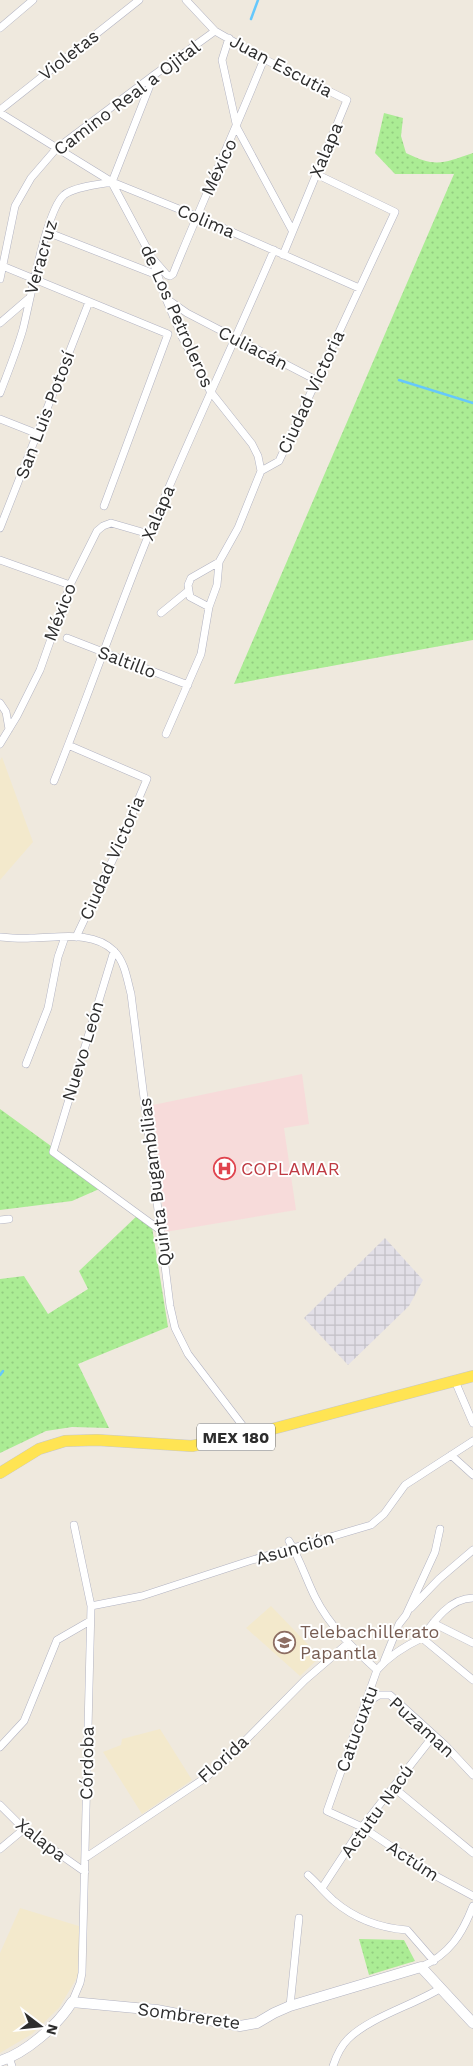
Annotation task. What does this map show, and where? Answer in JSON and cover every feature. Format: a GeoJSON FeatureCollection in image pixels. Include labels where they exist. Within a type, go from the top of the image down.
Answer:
{"type":"FeatureCollection","features":[{"type":"Feature","properties":{"kind":"main road","name":"MEX 180"},"geometry":{"type":"LineString","coordinates":[[0,1473],[39,1449],[65,1441],[97,1440],[192,1446],[249,1434],[473,1376]]}},
{"type":"Feature","properties":{"kind":"street"},"geometry":{"type":"LineString","coordinates":[[0,28],[33,0]]}},
{"type":"Feature","properties":{"kind":"street","name":"Violetas"},"geometry":{"type":"LineString","coordinates":[[0,112],[139,0]]}},
{"type":"Feature","properties":{"kind":"street"},"geometry":{"type":"LineString","coordinates":[[186,0],[214,31]]}},
{"type":"Feature","properties":{"kind":"street","name":"Juan Escutia"},"geometry":{"type":"LineString","coordinates":[[214,31],[264,59],[347,100]]}},
{"type":"Feature","properties":{"kind":"street","name":"Camino Real a Ojital"},"geometry":{"type":"LineString","coordinates":[[0,279],[15,206],[31,178],[56,149],[214,31]]}},
{"type":"Feature","properties":{"kind":"street"},"geometry":{"type":"LineString","coordinates":[[229,38],[222,60],[237,128],[292,230]]}},
{"type":"Feature","properties":{"kind":"street","name":"México"},"geometry":{"type":"LineString","coordinates":[[151,256],[167,275],[173,274],[196,216],[237,128],[264,59]]}},
{"type":"Feature","properties":{"kind":"street"},"geometry":{"type":"LineString","coordinates":[[112,182],[154,75]]}},
{"type":"Feature","properties":{"kind":"street","name":"Xalapa"},"geometry":{"type":"LineString","coordinates":[[283,255],[347,100]]}},
{"type":"Feature","properties":{"kind":"street","name":"Colima"},"geometry":{"type":"LineString","coordinates":[[0,112],[56,149],[112,182],[196,216],[359,288]]}},
{"type":"Feature","properties":{"kind":"street","name":"Ciudad Victoria"},"geometry":{"type":"LineString","coordinates":[[166,734],[201,654],[209,607],[217,585],[219,562],[238,528],[261,471],[279,461],[395,212],[316,174]]}},
{"type":"Feature","properties":{"kind":"street","name":"Veracruz"},"geometry":{"type":"LineString","coordinates":[[0,393],[23,328],[52,213],[64,194],[112,182]]}},
{"type":"Feature","properties":{"kind":"street","name":"de Los Petroleros"},"geometry":{"type":"LineString","coordinates":[[112,182],[151,256],[182,337],[210,391],[252,444],[258,456],[261,471]]}},
{"type":"Feature","properties":{"kind":"street"},"geometry":{"type":"LineString","coordinates":[[47,232],[157,275]]}},
{"type":"Feature","properties":{"kind":"street","name":"Xalapa"},"geometry":{"type":"LineString","coordinates":[[54,780],[149,534],[210,391],[274,250]]}},
{"type":"Feature","properties":{"kind":"street"},"geometry":{"type":"LineString","coordinates":[[2,265],[168,334],[104,506]]}},
{"type":"Feature","properties":{"kind":"street"},"geometry":{"type":"LineString","coordinates":[[0,323],[29,299]]}},
{"type":"Feature","properties":{"kind":"street","name":"Culiacán"},"geometry":{"type":"LineString","coordinates":[[166,299],[187,313],[235,339],[316,380]]}},
{"type":"Feature","properties":{"kind":"street","name":"San Luis Potosí"},"geometry":{"type":"LineString","coordinates":[[0,528],[89,302]]}},
{"type":"Feature","properties":{"kind":"street"},"geometry":{"type":"LineString","coordinates":[[0,419],[38,434]]}},
{"type":"Feature","properties":{"kind":"street","name":"México"},"geometry":{"type":"LineString","coordinates":[[1,740],[10,729],[40,670],[70,585],[97,532],[103,526],[111,523],[149,534]]}},
{"type":"Feature","properties":{"kind":"street"},"geometry":{"type":"LineString","coordinates":[[0,560],[70,585]]}},
{"type":"Feature","properties":{"kind":"street"},"geometry":{"type":"LineString","coordinates":[[209,607],[190,597],[188,585],[191,578],[219,562]]}},
{"type":"Feature","properties":{"kind":"street"},"geometry":{"type":"LineString","coordinates":[[161,613],[188,591]]}},
{"type":"Feature","properties":{"kind":"street","name":"Saltillo"},"geometry":{"type":"LineString","coordinates":[[68,638],[188,685]]}},
{"type":"Feature","properties":{"kind":"street"},"geometry":{"type":"LineString","coordinates":[[0,703],[6,712],[10,729]]}},
{"type":"Feature","properties":{"kind":"street","name":"Ciudad Victoria"},"geometry":{"type":"LineString","coordinates":[[68,745],[147,779],[114,857],[76,937]]}},
{"type":"Feature","properties":{"kind":"street"},"geometry":{"type":"LineString","coordinates":[[0,937],[76,937],[96,939],[114,951]]}},
{"type":"Feature","properties":{"kind":"street"},"geometry":{"type":"LineString","coordinates":[[26,1064],[48,1008],[58,957],[65,937]]}},
{"type":"Feature","properties":{"kind":"street","name":"Nuevo León"},"geometry":{"type":"LineString","coordinates":[[114,951],[52,1152],[160,1230]]}},
{"type":"Feature","properties":{"kind":"street","name":"Quinta Bugambilias"},"geometry":{"type":"LineString","coordinates":[[114,951],[124,965],[131,994],[170,1306],[175,1328],[188,1354],[249,1434]]}},
{"type":"Feature","properties":{"kind":"street"},"geometry":{"type":"LineString","coordinates":[[0,1220],[9,1219]]}},
{"type":"Feature","properties":{"kind":"street"},"geometry":{"type":"LineString","coordinates":[[455,1381],[473,1423]]}},
{"type":"Feature","properties":{"kind":"street","name":"Asunción"},"geometry":{"type":"LineString","coordinates":[[91,1606],[142,1596],[291,1545],[354,1532],[371,1525],[384,1514],[406,1485],[473,1441]]}},
{"type":"Feature","properties":{"kind":"street"},"geometry":{"type":"LineString","coordinates":[[451,1456],[473,1475]]}},
{"type":"Feature","properties":{"kind":"street","name":"Córdoba"},"geometry":{"type":"LineString","coordinates":[[72,2002],[80,1984],[82,1973],[91,1606],[74,1525]]}},
{"type":"Feature","properties":{"kind":"street"},"geometry":{"type":"LineString","coordinates":[[406,1615],[435,1552],[440,1529]]}},
{"type":"Feature","properties":{"kind":"street"},"geometry":{"type":"LineString","coordinates":[[291,1545],[316,1600],[347,1644],[377,1670]]}},
{"type":"Feature","properties":{"kind":"street"},"geometry":{"type":"LineString","coordinates":[[384,1662],[398,1624],[439,1579],[473,1550]]}},
{"type":"Feature","properties":{"kind":"street"},"geometry":{"type":"LineString","coordinates":[[473,1598],[458,1600],[433,1623],[422,1638],[473,1680]]}},
{"type":"Feature","properties":{"kind":"street"},"geometry":{"type":"LineString","coordinates":[[0,1747],[24,1721],[57,1640],[90,1621]]}},
{"type":"Feature","properties":{"kind":"street"},"geometry":{"type":"LineString","coordinates":[[433,1623],[473,1643]]}},
{"type":"Feature","properties":{"kind":"street","name":"Catucuxtu"},"geometry":{"type":"LineString","coordinates":[[327,1811],[377,1670],[384,1662],[422,1638]]}},
{"type":"Feature","properties":{"kind":"street","name":"Florida"},"geometry":{"type":"LineString","coordinates":[[85,1858],[206,1778],[305,1680],[347,1644]]}},
{"type":"Feature","properties":{"kind":"street","name":"Puzaman"},"geometry":{"type":"LineString","coordinates":[[366,1703],[379,1695],[390,1696],[434,1735],[473,1775]]}},
{"type":"Feature","properties":{"kind":"street","name":"Actutu Nacú"},"geometry":{"type":"LineString","coordinates":[[322,1888],[362,1827],[434,1735]]}},
{"type":"Feature","properties":{"kind":"street"},"geometry":{"type":"LineString","coordinates":[[393,1787],[473,1853]]}},
{"type":"Feature","properties":{"kind":"street","name":"Xalapa"},"geometry":{"type":"LineString","coordinates":[[0,1805],[24,1829],[85,1872]]}},
{"type":"Feature","properties":{"kind":"street","name":"Actúm"},"geometry":{"type":"LineString","coordinates":[[327,1811],[362,1827],[434,1875],[473,1896]]}},
{"type":"Feature","properties":{"kind":"street"},"geometry":{"type":"LineString","coordinates":[[0,1849],[24,1829]]}},
{"type":"Feature","properties":{"kind":"street"},"geometry":{"type":"LineString","coordinates":[[308,1875],[334,1901],[366,1921],[387,1928],[406,1930],[434,1962]]}},
{"type":"Feature","properties":{"kind":"street"},"geometry":{"type":"LineString","coordinates":[[473,1906],[458,1940],[434,1962],[421,1967],[473,2022]]}},
{"type":"Feature","properties":{"kind":"street"},"geometry":{"type":"LineString","coordinates":[[290,2006],[300,1918]]}},
{"type":"Feature","properties":{"kind":"street","name":"Sombrerete"},"geometry":{"type":"LineString","coordinates":[[72,2002],[157,2010],[240,2026],[257,2023],[290,2006],[421,1967]]}},
{"type":"Feature","properties":{"kind":"street"},"geometry":{"type":"LineString","coordinates":[[333,2066],[339,2051],[347,2039],[360,2029],[424,1999],[441,1988]]}},
{"type":"Feature","properties":{"kind":"street"},"geometry":{"type":"LineString","coordinates":[[7,2062],[39,2038],[64,2014],[72,2002]]}},
{"type":"Feature","properties":{"kind":"shaded area"},"geometry":{"type":"Polygon","coordinates":[[[2,757],[33,842],[0,880],[0,760],[2,757]]]}},
{"type":"Feature","properties":{"kind":"shaded area","name":"COPLAMAR"},"geometry":{"type":"Polygon","coordinates":[[[302,1074],[309,1124],[284,1128],[296,1210],[165,1232],[153,1105],[302,1074]]]}},
{"type":"Feature","properties":{"kind":"shaded area"},"geometry":{"type":"Polygon","coordinates":[[[385,1238],[423,1280],[409,1306],[348,1365],[304,1318],[385,1238]]]}},
{"type":"Feature","properties":{"kind":"shaded area","name":"Telebachillerato Papantla"},"geometry":{"type":"Polygon","coordinates":[[[271,1606],[320,1657],[300,1676],[246,1628],[271,1606]]]}},
{"type":"Feature","properties":{"kind":"shaded area"},"geometry":{"type":"Polygon","coordinates":[[[160,1729],[192,1780],[142,1814],[103,1752],[121,1745],[122,1739],[160,1729]]]}},
{"type":"Feature","properties":{"kind":"shaded area"},"geometry":{"type":"Polygon","coordinates":[[[20,1908],[82,1927],[78,1976],[59,2008],[32,2034],[0,2053],[0,1953],[20,1908]]]}},
{"type":"Feature","properties":{"kind":"green space"},"geometry":{"type":"Polygon","coordinates":[[[384,113],[403,118],[401,136],[406,153],[416,158],[439,162],[473,153],[473,640],[234,684],[454,174],[395,174],[375,153],[384,113]]]}},
{"type":"Feature","properties":{"kind":"green space"},"geometry":{"type":"Polygon","coordinates":[[[0,1109],[106,1186],[72,1201],[0,1210],[0,1109]]]}},
{"type":"Feature","properties":{"kind":"green space"},"geometry":{"type":"Polygon","coordinates":[[[140,1213],[151,1221],[168,1327],[78,1364],[109,1428],[72,1427],[46,1431],[0,1453],[0,1279],[24,1276],[48,1314],[88,1289],[79,1271],[140,1213]]]}},
{"type":"Feature","properties":{"kind":"green space"},"geometry":{"type":"Polygon","coordinates":[[[359,1939],[404,1940],[415,1961],[369,1975],[359,1939]]]}},
{"type":"Feature","properties":{"kind":"waterway"},"geometry":{"type":"LineString","coordinates":[[251,19],[258,0]]}},
{"type":"Feature","properties":{"kind":"waterway"},"geometry":{"type":"LineString","coordinates":[[399,380],[473,403]]}},
{"type":"Feature","properties":{"kind":"waterway"},"geometry":{"type":"LineString","coordinates":[[0,1375],[3,1371]]}},
{"type":"Feature","properties":{"kind":"place","name":"COPLAMAR"},"geometry":{"type":"Point","coordinates":[225,1169]}},
{"type":"Feature","properties":{"kind":"place","name":"Telebachillerato Papantla"},"geometry":{"type":"Point","coordinates":[284,1642]}}]}
